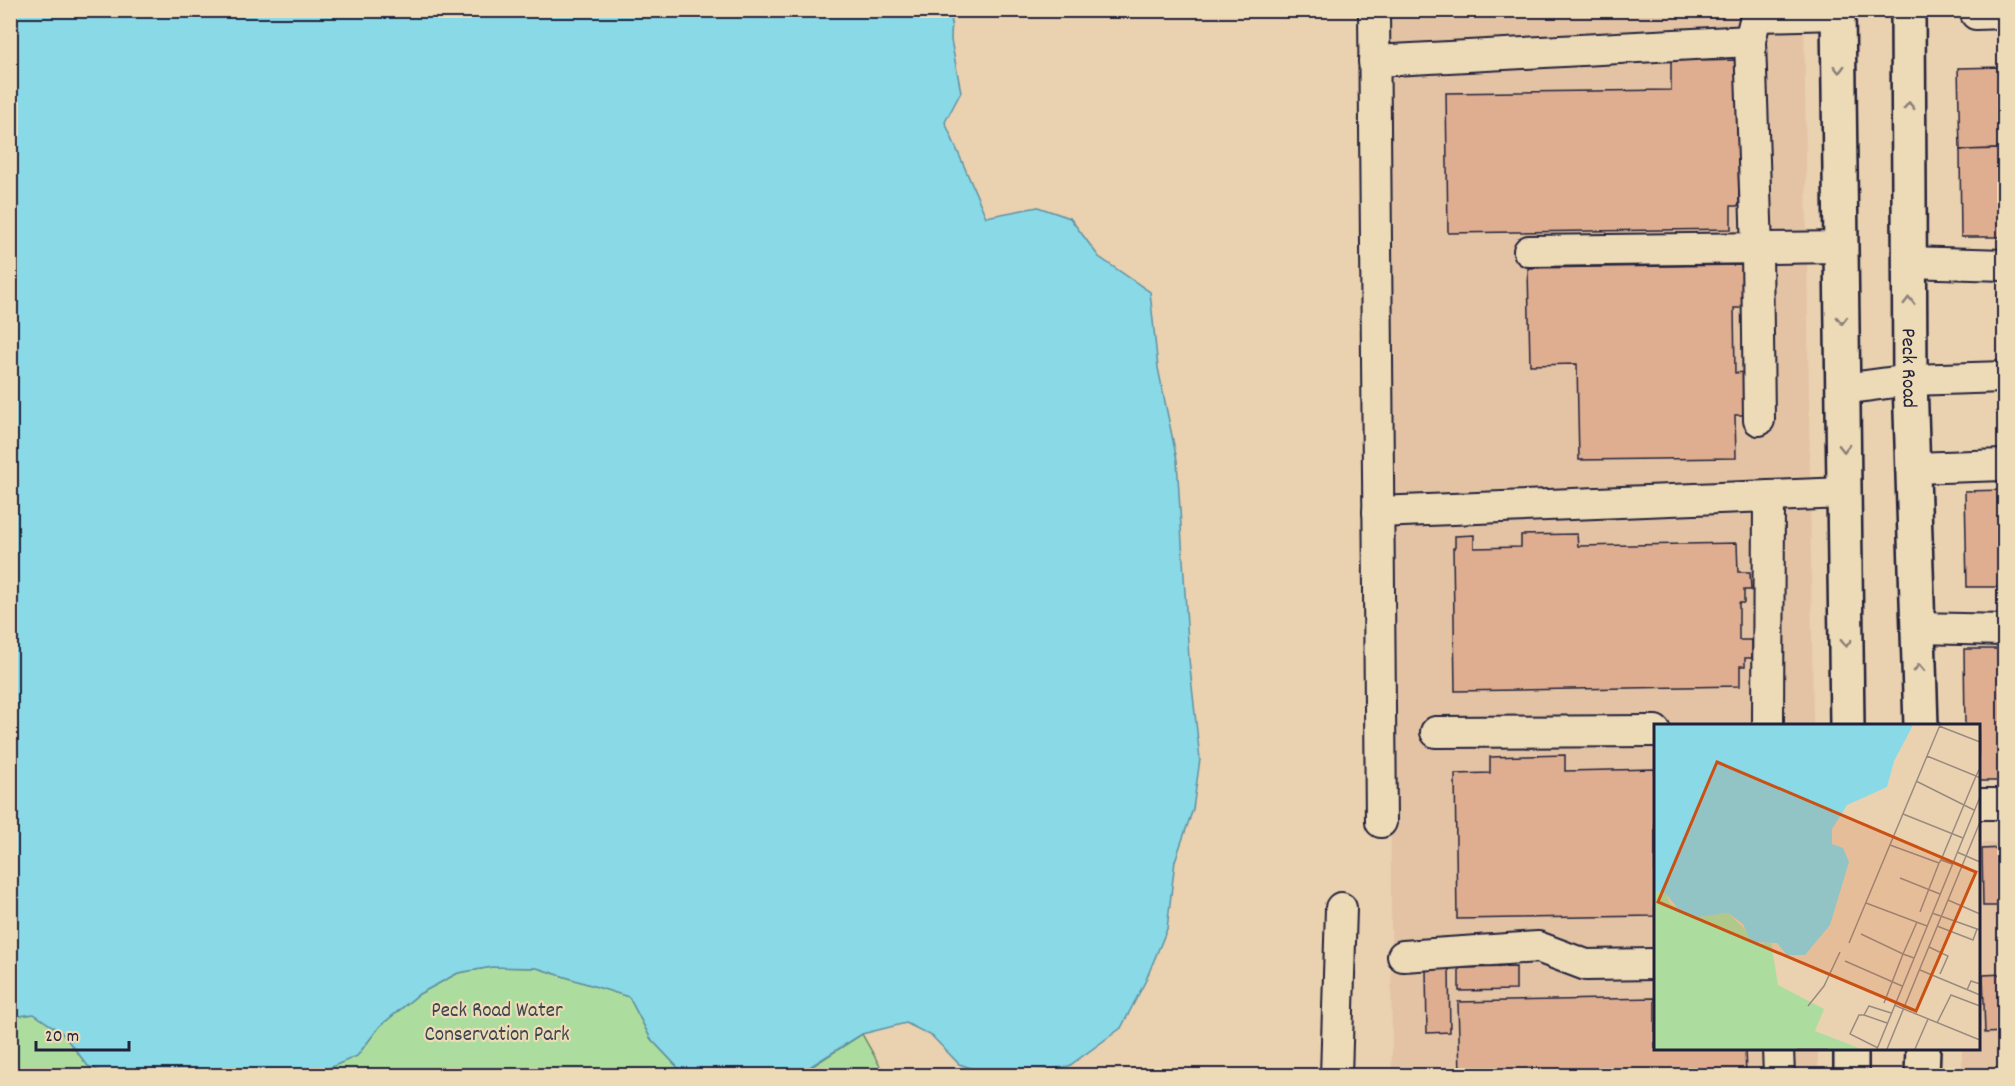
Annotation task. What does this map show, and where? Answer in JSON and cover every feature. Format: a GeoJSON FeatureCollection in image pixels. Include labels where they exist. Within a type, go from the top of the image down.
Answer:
{"type":"FeatureCollection","features":[{"type":"Feature","properties":{"kind":"main road","name":"Peck Road"},"geometry":{"type":"LineString","coordinates":[[1908,10],[1910,380],[1921,724]]}},
{"type":"Feature","properties":{"kind":"main road"},"geometry":{"type":"LineString","coordinates":[[1838,12],[1847,724]]}},
{"type":"Feature","properties":{"kind":"main road"},"geometry":{"type":"LineString","coordinates":[[1851,1050],[1851,1076]]}},
{"type":"Feature","properties":{"kind":"main road"},"geometry":{"type":"LineString","coordinates":[[1922,1076],[1923,1050]]}},
{"type":"Feature","properties":{"kind":"street"},"geometry":{"type":"LineString","coordinates":[[1374,10],[1381,822]]}},
{"type":"Feature","properties":{"kind":"street"},"geometry":{"type":"LineString","coordinates":[[1374,61],[1838,12]]}},
{"type":"Feature","properties":{"kind":"street"},"geometry":{"type":"LineString","coordinates":[[1754,22],[1759,420]]}},
{"type":"Feature","properties":{"kind":"street"},"geometry":{"type":"LineString","coordinates":[[1529,251],[1841,247]]}},
{"type":"Feature","properties":{"kind":"street"},"geometry":{"type":"LineString","coordinates":[[1909,262],[2004,265]]}},
{"type":"Feature","properties":{"kind":"street"},"geometry":{"type":"LineString","coordinates":[[1844,389],[1910,380],[2004,377]]}},
{"type":"Feature","properties":{"kind":"street"},"geometry":{"type":"LineString","coordinates":[[1913,468],[2004,465]]}},
{"type":"Feature","properties":{"kind":"street"},"geometry":{"type":"LineString","coordinates":[[1378,512],[1844,493]]}},
{"type":"Feature","properties":{"kind":"street"},"geometry":{"type":"LineString","coordinates":[[1768,724],[1769,496]]}},
{"type":"Feature","properties":{"kind":"street"},"geometry":{"type":"LineString","coordinates":[[1918,628],[2004,630]]}},
{"type":"Feature","properties":{"kind":"street"},"geometry":{"type":"LineString","coordinates":[[1436,732],[1654,731]]}},
{"type":"Feature","properties":{"kind":"street"},"geometry":{"type":"LineString","coordinates":[[1979,804],[2004,804]]}},
{"type":"Feature","properties":{"kind":"street"},"geometry":{"type":"LineString","coordinates":[[1336,1076],[1341,908]]}},
{"type":"Feature","properties":{"kind":"street"},"geometry":{"type":"LineString","coordinates":[[1403,956],[1538,947],[1586,965],[1654,964]]}},
{"type":"Feature","properties":{"kind":"street"},"geometry":{"type":"LineString","coordinates":[[1778,1050],[1779,1076]]}},
{"type":"Feature","properties":{"kind":"shaded area"},"geometry":{"type":"Polygon","coordinates":[[[1386,11],[1804,11],[1813,724],[1654,724],[1654,1050],[1818,1050],[1818,1075],[1392,1075],[1386,11]]]}},
{"type":"Feature","properties":{"kind":"shaded area"},"geometry":{"type":"Polygon","coordinates":[[[1979,843],[2004,843],[2004,1075],[1962,1075],[1962,1050],[1979,1050],[1979,843]]]}},
{"type":"Feature","properties":{"kind":"green space","name":"Peck Road Water Conservation Park"},"geometry":{"type":"Polygon","coordinates":[[[492,967],[537,968],[629,997],[651,1039],[685,1075],[309,1076],[357,1056],[380,1026],[419,994],[458,973],[492,967]]]}},
{"type":"Feature","properties":{"kind":"green space"},"geometry":{"type":"Polygon","coordinates":[[[34,1014],[62,1033],[88,1066],[111,1075],[11,1076],[11,1017],[34,1014]]]}},
{"type":"Feature","properties":{"kind":"green space"},"geometry":{"type":"Polygon","coordinates":[[[862,1034],[885,1075],[797,1076],[862,1034]]]}},
{"type":"Feature","properties":{"kind":"water"},"geometry":{"type":"Polygon","coordinates":[[[11,10],[952,11],[951,40],[961,92],[945,122],[986,217],[1038,207],[1070,218],[1099,257],[1150,292],[1158,368],[1177,460],[1189,659],[1200,759],[1193,809],[1175,861],[1167,929],[1145,982],[1121,1028],[1069,1066],[1019,1075],[992,1075],[959,1064],[932,1036],[906,1023],[862,1034],[797,1075],[685,1075],[651,1039],[629,997],[537,968],[492,967],[458,973],[419,994],[380,1026],[357,1056],[313,1075],[111,1076],[88,1066],[62,1033],[34,1014],[11,1017],[11,10]]]}},
{"type":"Feature","properties":{"kind":"building"},"geometry":{"type":"Polygon","coordinates":[[[1701,57],[1701,61],[1737,60],[1739,206],[1731,206],[1731,229],[1448,233],[1446,93],[1671,90],[1671,58],[1701,57]]]}},
{"type":"Feature","properties":{"kind":"building"},"geometry":{"type":"Polygon","coordinates":[[[2004,67],[2004,149],[1960,150],[1958,68],[2004,67]]]}},
{"type":"Feature","properties":{"kind":"building"},"geometry":{"type":"Polygon","coordinates":[[[2004,149],[2004,237],[1961,237],[1960,150],[2004,149]]]}},
{"type":"Feature","properties":{"kind":"building"},"geometry":{"type":"Polygon","coordinates":[[[1742,265],[1743,308],[1734,308],[1735,373],[1744,372],[1745,415],[1735,415],[1736,458],[1579,460],[1577,364],[1530,365],[1528,268],[1742,265]]]}},
{"type":"Feature","properties":{"kind":"building"},"geometry":{"type":"Polygon","coordinates":[[[2004,490],[2004,587],[1967,587],[1965,491],[2004,490]]]}},
{"type":"Feature","properties":{"kind":"building"},"geometry":{"type":"Polygon","coordinates":[[[1577,534],[1578,546],[1737,543],[1738,572],[1750,572],[1751,590],[1744,590],[1744,603],[1739,603],[1739,640],[1752,640],[1752,658],[1745,658],[1745,666],[1740,666],[1740,686],[1455,691],[1453,548],[1455,548],[1455,536],[1474,535],[1474,548],[1521,547],[1521,535],[1577,534]]]}},
{"type":"Feature","properties":{"kind":"building"},"geometry":{"type":"Polygon","coordinates":[[[1964,649],[2004,649],[2004,781],[1979,781],[1979,724],[1965,724],[1964,649]]]}},
{"type":"Feature","properties":{"kind":"building"},"geometry":{"type":"Polygon","coordinates":[[[1565,755],[1565,771],[1654,769],[1654,916],[1457,919],[1455,774],[1490,773],[1490,757],[1565,755]]]}},
{"type":"Feature","properties":{"kind":"building"},"geometry":{"type":"Polygon","coordinates":[[[2002,834],[2004,834],[2004,974],[2003,906],[1983,906],[1982,849],[2002,848],[2002,834]]]}},
{"type":"Feature","properties":{"kind":"building"},"geometry":{"type":"Polygon","coordinates":[[[1516,967],[1516,990],[1459,991],[1459,968],[1516,967]]]}},
{"type":"Feature","properties":{"kind":"building"},"geometry":{"type":"Polygon","coordinates":[[[1426,969],[1449,969],[1450,1032],[1427,1033],[1426,969]]]}},
{"type":"Feature","properties":{"kind":"building"},"geometry":{"type":"Polygon","coordinates":[[[2004,974],[2004,1032],[1985,1033],[1983,975],[2004,974]]]}},
{"type":"Feature","properties":{"kind":"building"},"geometry":{"type":"Polygon","coordinates":[[[1654,998],[1654,1050],[1745,1050],[1746,1076],[1446,1076],[1460,1074],[1458,1002],[1654,998]]]}}]}
